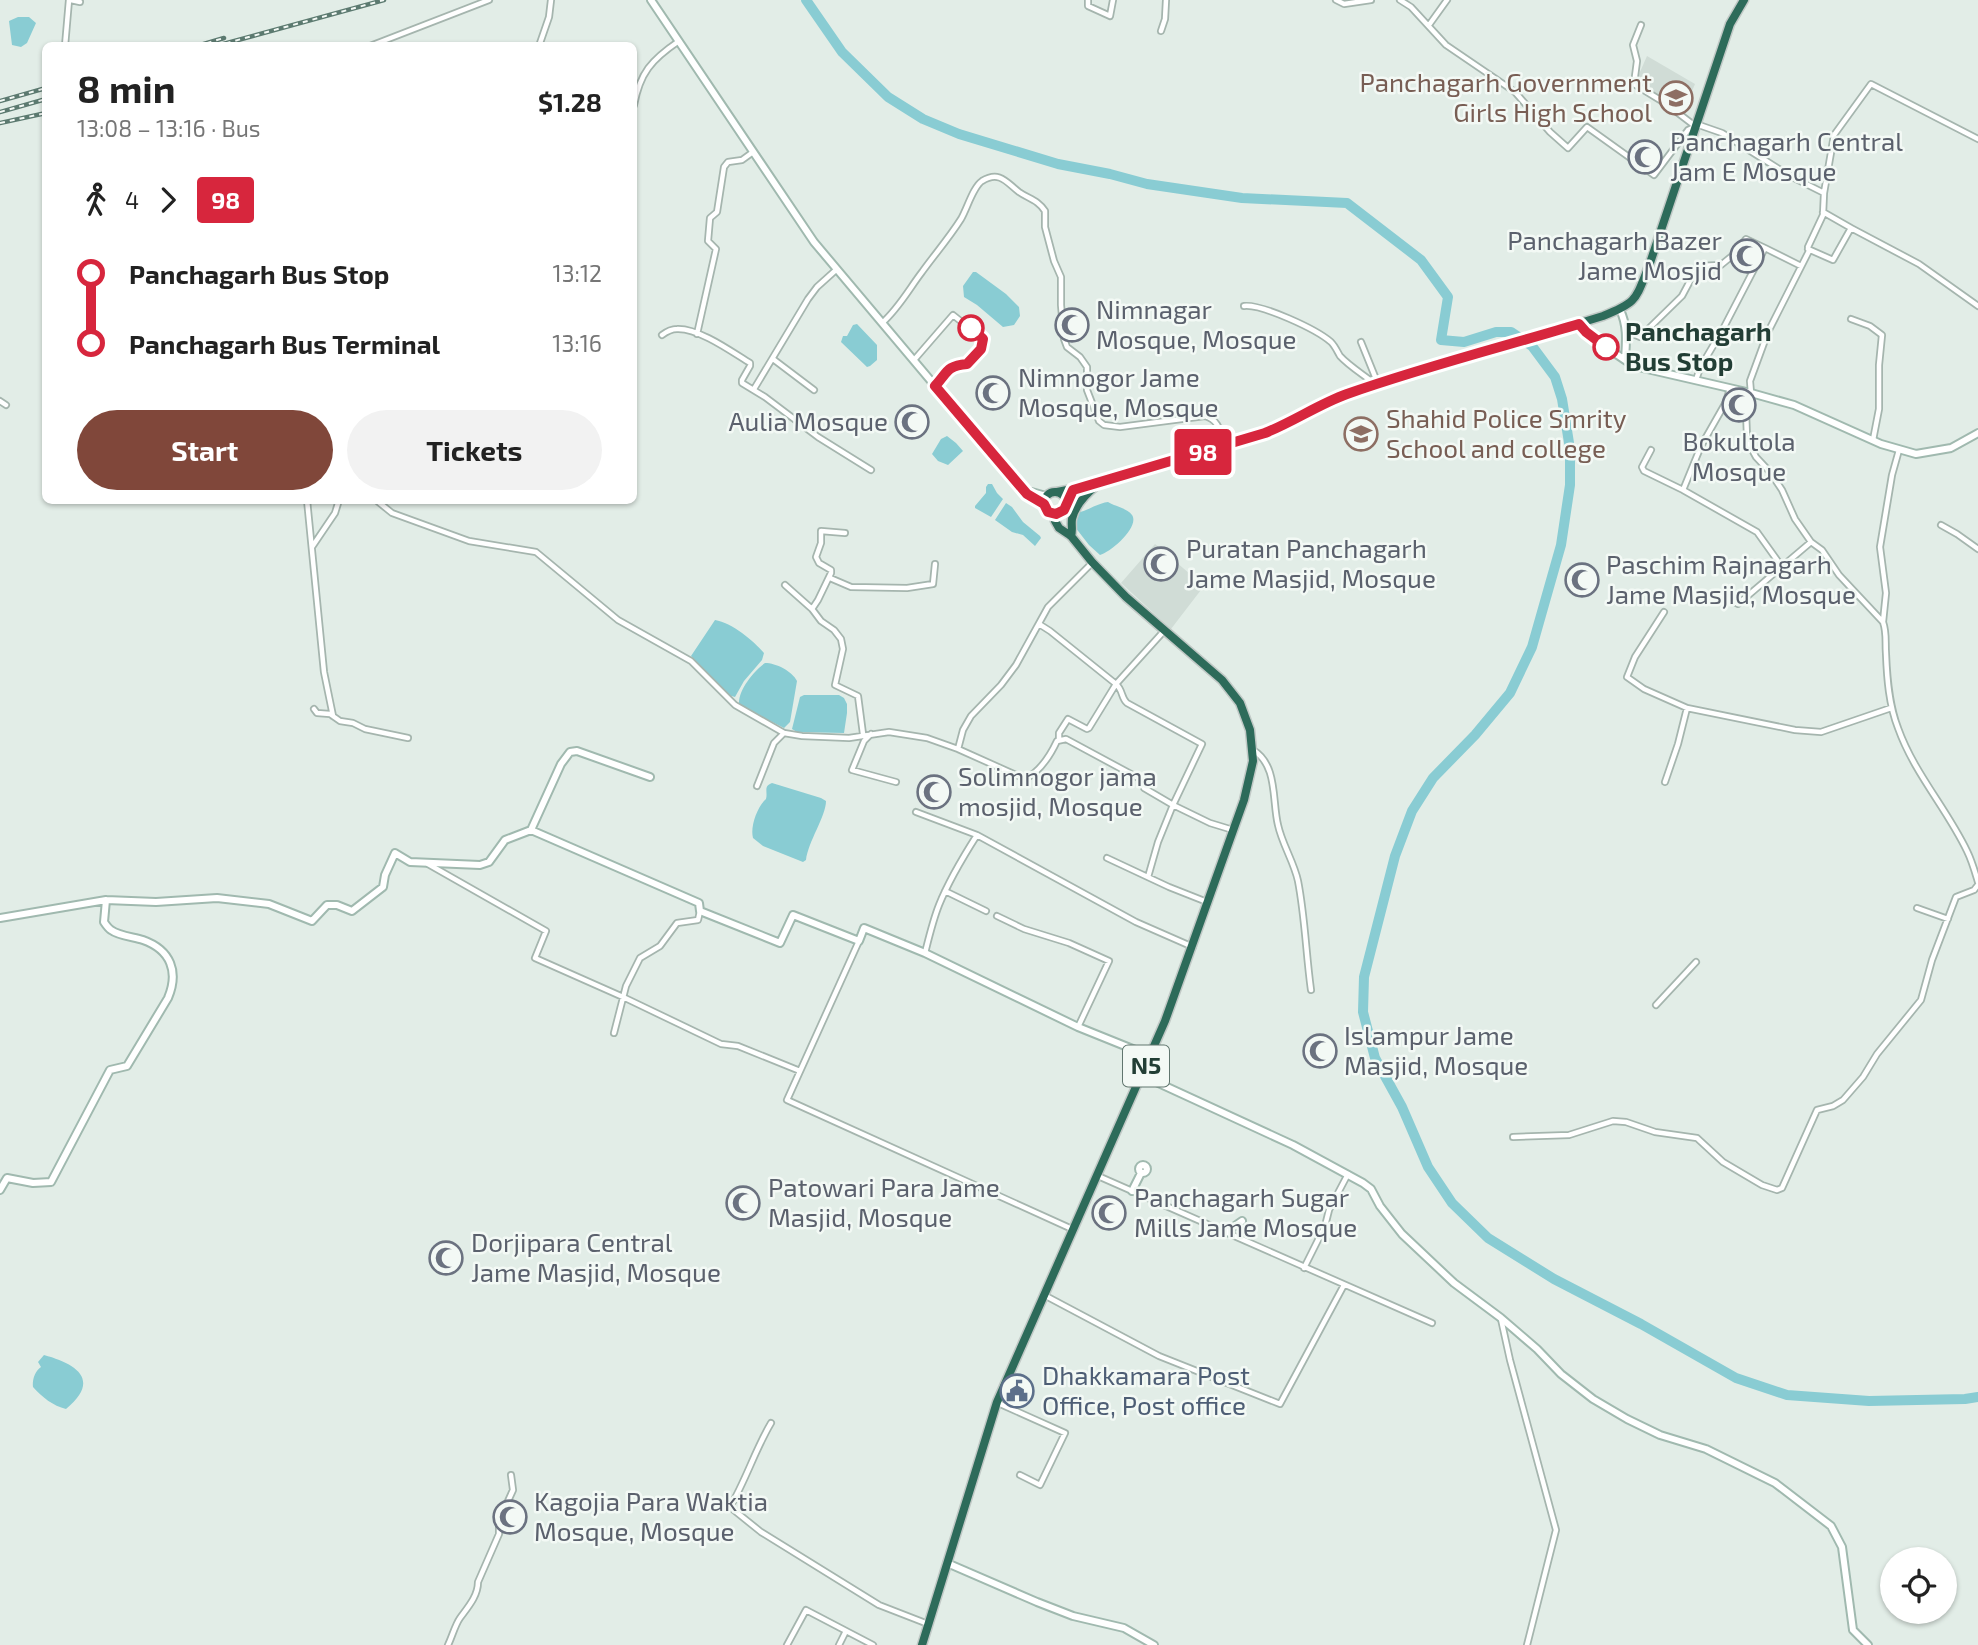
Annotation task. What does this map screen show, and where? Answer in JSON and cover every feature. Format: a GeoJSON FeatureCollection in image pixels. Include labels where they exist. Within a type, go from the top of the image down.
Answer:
{"type":"FeatureCollection","features":[{"type":"Feature","properties":{"kind":"highway"},"geometry":{"type":"LineString","coordinates":[[1098,484],[1086,494],[1077,507],[1072,517],[1072,532],[1061,530],[1048,512],[1045,500],[1052,492],[1098,484],[1225,445],[1279,427],[1330,401],[1377,384],[1579,324],[1629,305],[1638,293],[1730,24],[1744,0]]}},
{"type":"Feature","properties":{"kind":"highway"},"geometry":{"type":"LineString","coordinates":[[1054,518],[1065,508],[1073,490]]}},
{"type":"Feature","properties":{"kind":"highway"},"geometry":{"type":"LineString","coordinates":[[1057,492],[1066,502]]}},
{"type":"Feature","properties":{"kind":"highway","name":"N5"},"geometry":{"type":"LineString","coordinates":[[922,1645],[997,1402],[1175,997],[1250,779],[1253,750],[1247,720],[1234,694],[1092,562],[1072,532]]}},
{"type":"Feature","properties":{"kind":"street"},"geometry":{"type":"LineString","coordinates":[[65,42],[70,0],[80,2]]}},
{"type":"Feature","properties":{"kind":"street"},"geometry":{"type":"LineString","coordinates":[[380,42],[489,0]]}},
{"type":"Feature","properties":{"kind":"street"},"geometry":{"type":"LineString","coordinates":[[540,42],[549,17],[551,0]]}},
{"type":"Feature","properties":{"kind":"street"},"geometry":{"type":"LineString","coordinates":[[651,0],[804,227],[837,269],[1027,494],[1045,500]]}},
{"type":"Feature","properties":{"kind":"street"},"geometry":{"type":"LineString","coordinates":[[1088,0],[1088,6],[1110,16],[1113,0]]}},
{"type":"Feature","properties":{"kind":"street"},"geometry":{"type":"LineString","coordinates":[[1161,31],[1166,0]]}},
{"type":"Feature","properties":{"kind":"street"},"geometry":{"type":"LineString","coordinates":[[1336,0],[1344,4],[1371,0]]}},
{"type":"Feature","properties":{"kind":"street"},"geometry":{"type":"LineString","coordinates":[[1400,0],[1411,7],[1446,45],[1515,92],[1568,148],[1587,127],[1654,175],[1688,130],[1699,125],[1722,133],[1790,176],[1824,193]]}},
{"type":"Feature","properties":{"kind":"street"},"geometry":{"type":"LineString","coordinates":[[1429,25],[1447,0]]}},
{"type":"Feature","properties":{"kind":"street"},"geometry":{"type":"LineString","coordinates":[[1641,25],[1633,45],[1637,61],[1634,84],[1696,126]]}},
{"type":"Feature","properties":{"kind":"street"},"geometry":{"type":"LineString","coordinates":[[637,86],[657,57],[679,41]]}},
{"type":"Feature","properties":{"kind":"street"},"geometry":{"type":"LineString","coordinates":[[1513,1137],[1569,1135],[1613,1121],[1626,1122],[1655,1132],[1697,1138],[1723,1162],[1777,1191],[1782,1188],[1817,1110],[1843,1100],[1921,1000],[1932,961],[1956,897],[1974,890],[1978,884],[1968,853],[1899,732],[1891,708],[1886,630],[1882,622],[1839,575],[1822,550],[1811,542],[1788,507],[1782,490],[1756,457],[1747,437],[1746,411],[1751,393],[1750,381],[1768,332],[1801,266],[1823,212],[1834,135],[1871,84],[1978,139]]}},
{"type":"Feature","properties":{"kind":"street"},"geometry":{"type":"LineString","coordinates":[[697,334],[716,249],[708,241],[710,222],[717,212],[724,167],[728,162],[742,160],[753,152]]}},
{"type":"Feature","properties":{"kind":"street"},"geometry":{"type":"LineString","coordinates":[[882,323],[946,242],[967,209],[976,187],[983,180],[1001,178],[1023,195],[1033,199],[1045,211],[1045,228],[1061,277],[1064,339],[1067,347],[1080,357],[1087,367],[1087,390],[1099,421],[1104,425],[1120,428],[1205,416],[1217,423],[1225,445]]}},
{"type":"Feature","properties":{"kind":"street"},"geometry":{"type":"LineString","coordinates":[[1823,212],[1919,264],[1978,306]]}},
{"type":"Feature","properties":{"kind":"street"},"geometry":{"type":"LineString","coordinates":[[1808,249],[1833,260],[1851,228]]}},
{"type":"Feature","properties":{"kind":"street"},"geometry":{"type":"LineString","coordinates":[[1626,331],[1640,337],[1651,329],[1682,296],[1698,266],[1721,265],[1746,239],[1801,266]]}},
{"type":"Feature","properties":{"kind":"street"},"geometry":{"type":"LineString","coordinates":[[1695,381],[1765,248]]}},
{"type":"Feature","properties":{"kind":"street"},"geometry":{"type":"LineString","coordinates":[[754,389],[812,293],[837,269]]}},
{"type":"Feature","properties":{"kind":"street"},"geometry":{"type":"LineString","coordinates":[[1244,306],[1251,305],[1274,312],[1323,337],[1332,343],[1341,356],[1377,384]]}},
{"type":"Feature","properties":{"kind":"street"},"geometry":{"type":"LineString","coordinates":[[1619,310],[1626,331],[1625,360]]}},
{"type":"Feature","properties":{"kind":"street"},"geometry":{"type":"LineString","coordinates":[[914,361],[953,314],[983,339],[981,349],[969,362],[953,366],[935,386]]}},
{"type":"Feature","properties":{"kind":"street"},"geometry":{"type":"LineString","coordinates":[[1851,318],[1870,326],[1882,335],[1879,409],[1873,441]]}},
{"type":"Feature","properties":{"kind":"street"},"geometry":{"type":"LineString","coordinates":[[1579,324],[1597,341],[1634,366],[1794,405],[1899,450],[1916,454],[1951,448],[1978,433]]}},
{"type":"Feature","properties":{"kind":"street"},"geometry":{"type":"LineString","coordinates":[[662,335],[678,329],[697,334],[717,342],[750,363],[743,383],[818,437],[871,470]]}},
{"type":"Feature","properties":{"kind":"street"},"geometry":{"type":"LineString","coordinates":[[1361,342],[1377,384]]}},
{"type":"Feature","properties":{"kind":"street"},"geometry":{"type":"LineString","coordinates":[[773,359],[814,390]]}},
{"type":"Feature","properties":{"kind":"street"},"geometry":{"type":"LineString","coordinates":[[1683,490],[1701,446],[1726,402],[1730,388]]}},
{"type":"Feature","properties":{"kind":"street"},"geometry":{"type":"LineString","coordinates":[[0,401],[6,405]]}},
{"type":"Feature","properties":{"kind":"street"},"geometry":{"type":"LineString","coordinates":[[1651,450],[1642,467],[1644,471],[1757,532],[1782,567]]}},
{"type":"Feature","properties":{"kind":"street"},"geometry":{"type":"LineString","coordinates":[[1882,622],[1886,593],[1880,547],[1899,450]]}},
{"type":"Feature","properties":{"kind":"street"},"geometry":{"type":"LineString","coordinates":[[307,504],[324,672],[333,716]]}},
{"type":"Feature","properties":{"kind":"street"},"geometry":{"type":"LineString","coordinates":[[312,547],[338,504]]}},
{"type":"Feature","properties":{"kind":"street"},"geometry":{"type":"LineString","coordinates":[[381,504],[392,513],[470,541],[536,552],[618,620],[696,664],[734,705],[784,733],[824,738],[849,738],[889,732],[914,734],[958,749],[1024,779],[1029,778],[1043,764],[1059,740],[1059,733],[1068,719],[1089,728],[1116,684],[1164,631]]}},
{"type":"Feature","properties":{"kind":"street"},"geometry":{"type":"LineString","coordinates":[[1941,525],[1978,549]]}},
{"type":"Feature","properties":{"kind":"street"},"geometry":{"type":"LineString","coordinates":[[812,609],[830,578],[831,570],[819,563],[816,557],[821,543],[821,531],[845,533]]}},
{"type":"Feature","properties":{"kind":"street"},"geometry":{"type":"LineString","coordinates":[[1718,594],[1738,604],[1811,542]]}},
{"type":"Feature","properties":{"kind":"street"},"geometry":{"type":"LineString","coordinates":[[958,749],[963,730],[971,716],[1016,665],[1052,602],[1092,562]]}},
{"type":"Feature","properties":{"kind":"street"},"geometry":{"type":"LineString","coordinates":[[830,578],[851,587],[907,588],[933,584],[935,564]]}},
{"type":"Feature","properties":{"kind":"street"},"geometry":{"type":"LineString","coordinates":[[785,585],[841,639],[843,649],[835,685],[858,696],[863,734]]}},
{"type":"Feature","properties":{"kind":"street"},"geometry":{"type":"LineString","coordinates":[[1664,612],[1635,657],[1628,677],[1644,689],[1687,708],[1795,730],[1821,732],[1891,708]]}},
{"type":"Feature","properties":{"kind":"street"},"geometry":{"type":"LineString","coordinates":[[1039,624],[1120,687],[1127,703],[1202,744],[1173,805],[1148,877]]}},
{"type":"Feature","properties":{"kind":"street"},"geometry":{"type":"LineString","coordinates":[[1665,782],[1687,708]]}},
{"type":"Feature","properties":{"kind":"street"},"geometry":{"type":"LineString","coordinates":[[314,709],[317,713],[333,716],[365,729],[408,738]]}},
{"type":"Feature","properties":{"kind":"street"},"geometry":{"type":"LineString","coordinates":[[757,786],[774,743],[784,733]]}},
{"type":"Feature","properties":{"kind":"street"},"geometry":{"type":"LineString","coordinates":[[872,733],[864,741],[852,770],[896,782]]}},
{"type":"Feature","properties":{"kind":"street"},"geometry":{"type":"LineString","coordinates":[[1059,740],[1066,739],[1077,744],[1144,781],[1146,789],[1173,805],[1233,830]]}},
{"type":"Feature","properties":{"kind":"street"},"geometry":{"type":"LineString","coordinates":[[1253,750],[1257,751],[1270,774],[1277,823],[1297,878],[1311,990]]}},
{"type":"Feature","properties":{"kind":"street"},"geometry":{"type":"LineString","coordinates":[[0,918],[106,900],[156,902],[217,898],[269,904],[312,921],[327,905],[337,905],[352,911],[383,887],[384,875],[394,853],[410,862],[480,865],[489,862],[505,840],[530,830],[561,764],[570,752],[577,751],[650,777]]}},
{"type":"Feature","properties":{"kind":"street"},"geometry":{"type":"LineString","coordinates":[[916,812],[977,835],[1136,922],[1193,947]]}},
{"type":"Feature","properties":{"kind":"street"},"geometry":{"type":"LineString","coordinates":[[530,830],[699,903],[698,920],[677,923],[660,946],[640,958],[626,986],[614,1033]]}},
{"type":"Feature","properties":{"kind":"street"},"geometry":{"type":"LineString","coordinates":[[925,953],[945,891],[977,835]]}},
{"type":"Feature","properties":{"kind":"street"},"geometry":{"type":"LineString","coordinates":[[1107,858],[1208,902]]}},
{"type":"Feature","properties":{"kind":"street"},"geometry":{"type":"LineString","coordinates":[[424,862],[546,931],[535,958],[721,1044],[738,1046],[800,1071]]}},
{"type":"Feature","properties":{"kind":"street"},"geometry":{"type":"LineString","coordinates":[[945,891],[986,911]]}},
{"type":"Feature","properties":{"kind":"street"},"geometry":{"type":"LineString","coordinates":[[0,1190],[7,1178],[33,1183],[51,1182],[110,1070],[127,1066],[172,988],[173,967],[165,953],[147,941],[111,931],[104,922],[106,900]]}},
{"type":"Feature","properties":{"kind":"street"},"geometry":{"type":"LineString","coordinates":[[1917,908],[1948,919]]}},
{"type":"Feature","properties":{"kind":"street"},"geometry":{"type":"LineString","coordinates":[[700,911],[780,943],[793,915],[859,941]]}},
{"type":"Feature","properties":{"kind":"street"},"geometry":{"type":"LineString","coordinates":[[997,916],[1108,961],[1079,1027]]}},
{"type":"Feature","properties":{"kind":"street"},"geometry":{"type":"LineString","coordinates":[[1073,1230],[787,1100],[864,928],[925,953],[1079,1027],[1150,1056]]}},
{"type":"Feature","properties":{"kind":"street"},"geometry":{"type":"LineString","coordinates":[[1656,1006],[1696,962]]}},
{"type":"Feature","properties":{"kind":"street"},"geometry":{"type":"LineString","coordinates":[[1141,1075],[1293,1145],[1371,1189],[1380,1206],[1402,1234],[1454,1283],[1501,1318],[1592,1399],[1627,1419],[1660,1434],[1706,1449],[1775,1483],[1831,1526],[1842,1547],[1853,1630],[1868,1645]]}},
{"type":"Feature","properties":{"kind":"street"},"geometry":{"type":"LineString","coordinates":[[1132,1191],[1141,1173]]}},
{"type":"Feature","properties":{"kind":"street"},"geometry":{"type":"LineString","coordinates":[[1304,1268],[1348,1174]]}},
{"type":"Feature","properties":{"kind":"street"},"geometry":{"type":"LineString","coordinates":[[1097,1175],[1432,1324]]}},
{"type":"Feature","properties":{"kind":"street"},"geometry":{"type":"LineString","coordinates":[[1225,1233],[1241,1221]]}},
{"type":"Feature","properties":{"kind":"street"},"geometry":{"type":"LineString","coordinates":[[1044,1295],[1159,1356],[1280,1404],[1344,1285]]}},
{"type":"Feature","properties":{"kind":"street"},"geometry":{"type":"LineString","coordinates":[[1501,1318],[1556,1530],[1527,1645]]}},
{"type":"Feature","properties":{"kind":"street"},"geometry":{"type":"LineString","coordinates":[[997,1402],[1065,1433],[1040,1485],[1020,1475]]}},
{"type":"Feature","properties":{"kind":"street"},"geometry":{"type":"LineString","coordinates":[[771,1423],[730,1507],[761,1532],[869,1599],[929,1624]]}},
{"type":"Feature","properties":{"kind":"street"},"geometry":{"type":"LineString","coordinates":[[448,1645],[478,1590],[478,1582],[499,1534],[499,1521],[513,1490],[511,1475]]}},
{"type":"Feature","properties":{"kind":"street"},"geometry":{"type":"LineString","coordinates":[[947,1563],[1073,1616],[1124,1628],[1154,1645]]}},
{"type":"Feature","properties":{"kind":"street"},"geometry":{"type":"LineString","coordinates":[[787,1645],[806,1609],[873,1645]]}},
{"type":"Feature","properties":{"kind":"street"},"geometry":{"type":"LineString","coordinates":[[839,1645],[846,1631]]}},
{"type":"Feature","properties":{"kind":"shaded area","name":"Panchagarh Government Girls High School"},"geometry":{"type":"Polygon","coordinates":[[[1647,56],[1695,84],[1683,112],[1636,81],[1647,56]]]}},
{"type":"Feature","properties":{"kind":"shaded area"},"geometry":{"type":"Polygon","coordinates":[[[1155,544],[1204,586],[1171,629],[1121,583],[1155,544]]]}},
{"type":"Feature","properties":{"kind":"water"},"geometry":{"type":"Polygon","coordinates":[[[18,17],[29,17],[36,23],[27,43],[21,47],[12,45],[9,21],[18,17]]]}},
{"type":"Feature","properties":{"kind":"water"},"geometry":{"type":"Polygon","coordinates":[[[973,272],[1006,294],[1019,307],[1020,316],[1014,325],[1003,327],[964,297],[963,286],[973,272]]]}},
{"type":"Feature","properties":{"kind":"water"},"geometry":{"type":"Polygon","coordinates":[[[857,324],[877,345],[877,360],[867,367],[841,342],[843,336],[847,336],[853,325],[857,324]]]}},
{"type":"Feature","properties":{"kind":"water"},"geometry":{"type":"Polygon","coordinates":[[[947,436],[963,451],[948,465],[938,461],[932,454],[941,439],[947,436]]]}},
{"type":"Feature","properties":{"kind":"water"},"geometry":{"type":"Polygon","coordinates":[[[988,484],[992,484],[1003,499],[991,517],[975,508],[986,493],[988,484]]]}},
{"type":"Feature","properties":{"kind":"water"},"geometry":{"type":"Polygon","coordinates":[[[1108,502],[1127,511],[1133,520],[1123,538],[1100,555],[1075,527],[1076,513],[1108,502]]]}},
{"type":"Feature","properties":{"kind":"water"},"geometry":{"type":"Polygon","coordinates":[[[1006,503],[1040,536],[1035,546],[1023,535],[1012,532],[995,520],[1006,503]]]}},
{"type":"Feature","properties":{"kind":"water"},"geometry":{"type":"Polygon","coordinates":[[[715,620],[742,633],[764,653],[762,660],[744,681],[735,697],[719,687],[691,656],[715,620]]]}},
{"type":"Feature","properties":{"kind":"water"},"geometry":{"type":"Polygon","coordinates":[[[765,663],[783,668],[797,681],[790,722],[784,728],[739,703],[748,681],[765,663]]]}},
{"type":"Feature","properties":{"kind":"water"},"geometry":{"type":"Polygon","coordinates":[[[839,695],[847,704],[844,733],[797,732],[792,729],[800,697],[839,695]]]}},
{"type":"Feature","properties":{"kind":"water"},"geometry":{"type":"Polygon","coordinates":[[[769,784],[826,801],[806,860],[803,862],[763,846],[753,838],[755,817],[766,799],[769,784]]]}},
{"type":"Feature","properties":{"kind":"water"},"geometry":{"type":"Polygon","coordinates":[[[44,1355],[66,1363],[80,1374],[82,1390],[66,1409],[48,1401],[33,1387],[34,1376],[41,1367],[38,1362],[44,1355]]]}},
{"type":"Feature","properties":{"kind":"waterway"},"geometry":{"type":"LineString","coordinates":[[806,0],[842,52],[888,97],[923,119],[959,134],[1058,164],[1147,184],[1242,198],[1347,203],[1421,260],[1448,297],[1441,340],[1464,342],[1496,332],[1511,332],[1532,346],[1555,377],[1562,399],[1570,449],[1570,485],[1561,545],[1532,647],[1510,693],[1475,735],[1433,778],[1412,811],[1395,856],[1364,977],[1363,1012],[1375,1058],[1402,1107],[1428,1167],[1452,1203],[1488,1238],[1554,1279],[1736,1378],[1787,1395],[1869,1401],[1978,1397]]}},
{"type":"Feature","properties":{"kind":"railway"},"geometry":{"type":"LineString","coordinates":[[231,42],[384,0]]}},
{"type":"Feature","properties":{"kind":"railway"},"geometry":{"type":"LineString","coordinates":[[210,42],[224,38]]}},
{"type":"Feature","properties":{"kind":"railway"},"geometry":{"type":"LineString","coordinates":[[0,101],[42,89]]}},
{"type":"Feature","properties":{"kind":"railway"},"geometry":{"type":"LineString","coordinates":[[0,112],[42,100]]}},
{"type":"Feature","properties":{"kind":"railway"},"geometry":{"type":"LineString","coordinates":[[0,123],[42,114]]}},
{"type":"Feature","properties":{"kind":"bus line","name":"98"},"geometry":{"type":"LineString","coordinates":[[971,328],[983,339],[981,349],[967,364],[950,368],[935,386],[1027,494],[1044,504],[1048,512],[1053,514],[1064,510],[1073,490],[1265,433],[1345,395],[1451,362],[1579,324],[1606,347]]}},
{"type":"Feature","properties":{"kind":"place","name":"Panchagarh Government Girls High School"},"geometry":{"type":"Point","coordinates":[1676,98]}},
{"type":"Feature","properties":{"kind":"place","name":"Panchagarh Central Jam E Mosque"},"geometry":{"type":"Point","coordinates":[1645,157]}},
{"type":"Feature","properties":{"kind":"place","name":"Panchagarh Bazer Jame Mosjid"},"geometry":{"type":"Point","coordinates":[1747,256]}},
{"type":"Feature","properties":{"kind":"place","name":"Nimnagar Mosque, Mosque"},"geometry":{"type":"Point","coordinates":[1072,325]}},
{"type":"Feature","properties":{"kind":"place","name":"Panchagarh Bus Stop"},"geometry":{"type":"Point","coordinates":[1606,347]}},
{"type":"Feature","properties":{"kind":"place","name":"Nimnogor Jame Mosque, Mosque"},"geometry":{"type":"Point","coordinates":[993,393]}},
{"type":"Feature","properties":{"kind":"place","name":"Bokultola Mosque"},"geometry":{"type":"Point","coordinates":[1739,405]}},
{"type":"Feature","properties":{"kind":"place","name":"Aulia Mosque"},"geometry":{"type":"Point","coordinates":[912,422]}},
{"type":"Feature","properties":{"kind":"place","name":"Shahid Police Smrity School and college"},"geometry":{"type":"Point","coordinates":[1361,434]}},
{"type":"Feature","properties":{"kind":"place","name":"Puratan Panchagarh Jame Masjid, Mosque"},"geometry":{"type":"Point","coordinates":[1161,564]}},
{"type":"Feature","properties":{"kind":"place","name":"Paschim Rajnagarh Jame Masjid, Mosque"},"geometry":{"type":"Point","coordinates":[1582,580]}},
{"type":"Feature","properties":{"kind":"place","name":"Solimnogor jama mosjid, Mosque"},"geometry":{"type":"Point","coordinates":[934,792]}},
{"type":"Feature","properties":{"kind":"place","name":"Islampur Jame Masjid, Mosque"},"geometry":{"type":"Point","coordinates":[1320,1051]}},
{"type":"Feature","properties":{"kind":"place","name":"Patowari Para Jame Masjid, Mosque"},"geometry":{"type":"Point","coordinates":[743,1203]}},
{"type":"Feature","properties":{"kind":"place","name":"Panchagarh Sugar Mills Jame Mosque"},"geometry":{"type":"Point","coordinates":[1109,1213]}},
{"type":"Feature","properties":{"kind":"place","name":"Dorjipara Central Jame Masjid, Mosque"},"geometry":{"type":"Point","coordinates":[446,1258]}},
{"type":"Feature","properties":{"kind":"place","name":"Dhakkamara Post Office, Post office"},"geometry":{"type":"Point","coordinates":[1017,1391]}},
{"type":"Feature","properties":{"kind":"place","name":"Kagojia Para Waktia Mosque, Mosque"},"geometry":{"type":"Point","coordinates":[510,1517]}}]}
